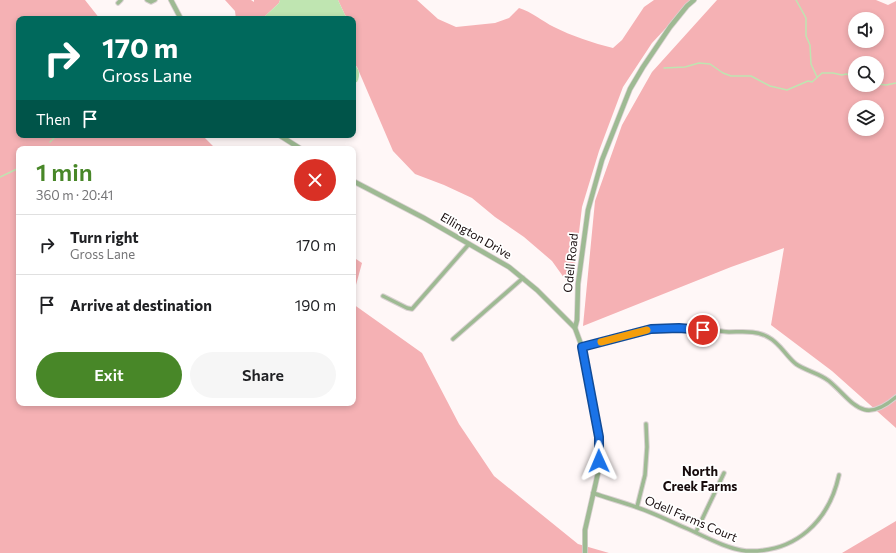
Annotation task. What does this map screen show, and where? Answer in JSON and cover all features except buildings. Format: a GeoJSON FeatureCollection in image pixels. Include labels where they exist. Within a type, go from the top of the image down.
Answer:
{"type":"FeatureCollection","features":[{"type":"Feature","properties":{"kind":"street"},"geometry":{"type":"LineString","coordinates":[[147,0],[151,2],[155,0]]}},
{"type":"Feature","properties":{"kind":"street"},"geometry":{"type":"LineString","coordinates":[[171,0],[179,16]]}},
{"type":"Feature","properties":{"kind":"street","name":"Odell Road"},"geometry":{"type":"LineString","coordinates":[[585,553],[585,530],[598,473],[600,450],[582,347],[575,328],[577,320],[579,277],[588,210],[602,160],[636,77],[670,27],[694,0]]}},
{"type":"Feature","properties":{"kind":"street"},"geometry":{"type":"LineString","coordinates":[[284,138],[296,146]]}},
{"type":"Feature","properties":{"kind":"street","name":"Ellington Drive"},"geometry":{"type":"LineString","coordinates":[[356,183],[424,218],[509,267],[523,278],[575,328]]}},
{"type":"Feature","properties":{"kind":"street"},"geometry":{"type":"LineString","coordinates":[[383,296],[407,308],[412,308],[469,244]]}},
{"type":"Feature","properties":{"kind":"street"},"geometry":{"type":"LineString","coordinates":[[453,339],[523,278]]}},
{"type":"Feature","properties":{"kind":"street"},"geometry":{"type":"LineString","coordinates":[[582,347],[636,332],[660,328],[751,332],[770,338],[783,349],[795,363],[824,377],[857,407],[864,410],[876,409],[887,404],[896,397]]}},
{"type":"Feature","properties":{"kind":"street"},"geometry":{"type":"LineString","coordinates":[[637,507],[645,475],[646,424]]}},
{"type":"Feature","properties":{"kind":"street"},"geometry":{"type":"LineString","coordinates":[[696,532],[724,473]]}},
{"type":"Feature","properties":{"kind":"street","name":"Odell Farms Court"},"geometry":{"type":"LineString","coordinates":[[593,493],[637,507],[726,546],[746,551],[772,549],[787,545],[802,537],[813,527],[822,516],[832,498],[839,474]]}},
{"type":"Feature","properties":{"kind":"shaded area"},"geometry":{"type":"Polygon","coordinates":[[[0,0],[85,0],[98,16],[16,16],[16,138],[205,138],[213,146],[16,146],[16,406],[356,406],[356,306],[422,353],[459,424],[494,476],[578,544],[609,553],[0,553],[0,0]]]}},
{"type":"Feature","properties":{"kind":"shaded area"},"geometry":{"type":"Polygon","coordinates":[[[225,0],[251,0],[254,2],[254,0],[280,0],[279,3],[265,16],[236,16],[235,11],[225,0]]]}},
{"type":"Feature","properties":{"kind":"shaded area"},"geometry":{"type":"Polygon","coordinates":[[[280,0],[338,0],[346,16],[265,16],[279,3],[280,0]]]}},
{"type":"Feature","properties":{"kind":"shaded area"},"geometry":{"type":"Polygon","coordinates":[[[338,0],[417,0],[438,19],[456,27],[495,23],[509,18],[519,8],[568,33],[590,42],[613,48],[622,40],[644,7],[654,0],[692,0],[652,43],[623,87],[599,151],[582,207],[573,283],[567,282],[552,261],[524,237],[495,217],[472,198],[415,174],[393,151],[356,66],[356,16],[345,15],[338,0]]]}},
{"type":"Feature","properties":{"kind":"shaded area"},"geometry":{"type":"Polygon","coordinates":[[[717,0],[876,0],[888,5],[896,1],[896,428],[832,371],[771,325],[784,248],[731,267],[583,326],[595,201],[622,125],[652,72],[717,0]]]}},
{"type":"Feature","properties":{"kind":"shaded area"},"geometry":{"type":"Polygon","coordinates":[[[356,66],[359,74],[356,82],[356,66]]]}},
{"type":"Feature","properties":{"kind":"shaded area"},"geometry":{"type":"Polygon","coordinates":[[[356,259],[362,263],[356,285],[356,259]]]}},
{"type":"Feature","properties":{"kind":"shaded area"},"geometry":{"type":"Polygon","coordinates":[[[896,521],[896,553],[842,553],[896,521]]]}},
{"type":"Feature","properties":{"kind":"waterway"},"geometry":{"type":"LineString","coordinates":[[796,0],[806,18],[806,36],[810,45],[811,64],[817,77]]}},
{"type":"Feature","properties":{"kind":"waterway"},"geometry":{"type":"LineString","coordinates":[[664,68],[685,67],[699,63],[710,64],[723,73],[731,76],[751,76],[770,86],[787,90],[808,81],[812,82],[822,73],[848,75]]}},
{"type":"Feature","properties":{"kind":"waterway"},"geometry":{"type":"LineString","coordinates":[[884,85],[896,83]]}},
{"type":"Feature","properties":{"kind":"waterway"},"geometry":{"type":"LineString","coordinates":[[50,142],[54,138]]}},
{"type":"Feature","properties":{"kind":"waterway"},"geometry":{"type":"LineString","coordinates":[[0,177],[16,169]]}},
{"type":"Feature","properties":{"kind":"slow traffic"},"geometry":{"type":"LineString","coordinates":[[601,342],[647,330]]}},
{"type":"Feature","properties":{"kind":"district","name":"North Creek Farms"},"geometry":{"type":"Point","coordinates":[700,478]}},
{"type":"Feature","properties":{"kind":"route"},"geometry":{"type":"LineString","coordinates":[[599,461],[599,437],[582,347],[651,329],[669,327],[703,330]]}}]}
